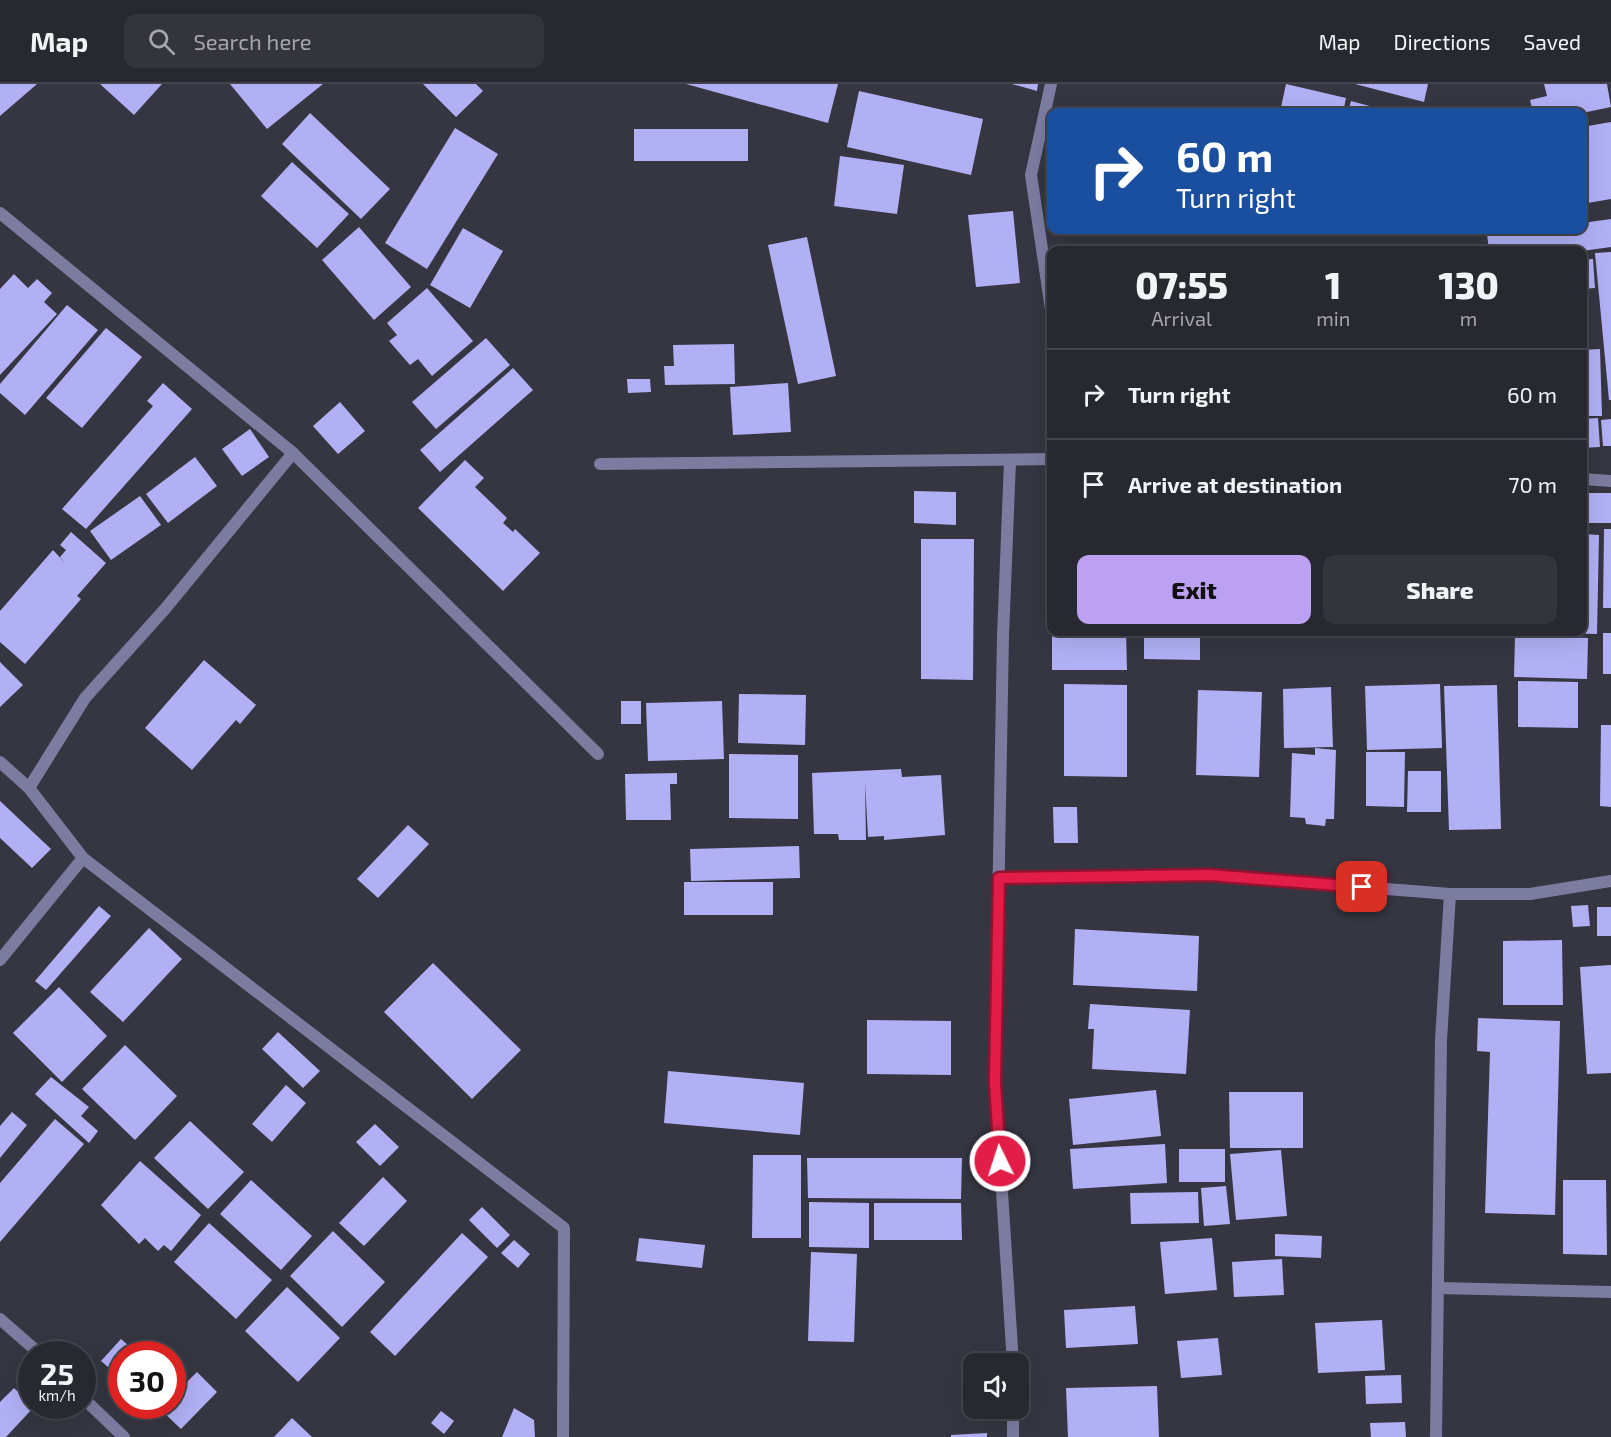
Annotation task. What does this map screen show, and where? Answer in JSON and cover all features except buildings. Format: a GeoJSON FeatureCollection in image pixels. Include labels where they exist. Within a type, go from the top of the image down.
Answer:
{"type":"FeatureCollection","features":[{"type":"Feature","properties":{"kind":"street"},"geometry":{"type":"LineString","coordinates":[[1047,282],[1031,175],[1051,84]]}},
{"type":"Feature","properties":{"kind":"street"},"geometry":{"type":"LineString","coordinates":[[0,213],[293,453],[598,754]]}},
{"type":"Feature","properties":{"kind":"street"},"geometry":{"type":"LineString","coordinates":[[28,788],[85,698],[165,609],[293,453]]}},
{"type":"Feature","properties":{"kind":"street"},"geometry":{"type":"LineString","coordinates":[[600,464],[1047,459]]}},
{"type":"Feature","properties":{"kind":"street"},"geometry":{"type":"LineString","coordinates":[[1010,461],[1003,636],[995,1082],[1012,1353]]}},
{"type":"Feature","properties":{"kind":"street"},"geometry":{"type":"LineString","coordinates":[[1587,479],[1611,481]]}},
{"type":"Feature","properties":{"kind":"street"},"geometry":{"type":"LineString","coordinates":[[0,762],[28,788],[83,858],[564,1228],[563,1437]]}},
{"type":"Feature","properties":{"kind":"street"},"geometry":{"type":"LineString","coordinates":[[0,960],[83,858]]}},
{"type":"Feature","properties":{"kind":"street"},"geometry":{"type":"LineString","coordinates":[[999,878],[1210,875],[1450,894],[1530,894],[1611,881]]}},
{"type":"Feature","properties":{"kind":"street"},"geometry":{"type":"LineString","coordinates":[[1436,1437],[1441,1040],[1450,894]]}},
{"type":"Feature","properties":{"kind":"street"},"geometry":{"type":"LineString","coordinates":[[1438,1288],[1611,1292]]}},
{"type":"Feature","properties":{"kind":"street"},"geometry":{"type":"LineString","coordinates":[[0,1319],[25,1341]]}},
{"type":"Feature","properties":{"kind":"street"},"geometry":{"type":"LineString","coordinates":[[96,1410],[124,1437]]}},
{"type":"Feature","properties":{"kind":"street"},"geometry":{"type":"LineString","coordinates":[[1013,1419],[1013,1437]]}},
{"type":"Feature","properties":{"kind":"route"},"geometry":{"type":"LineString","coordinates":[[1000,1161],[995,1082],[999,878],[1210,875],[1362,887]]}}]}
